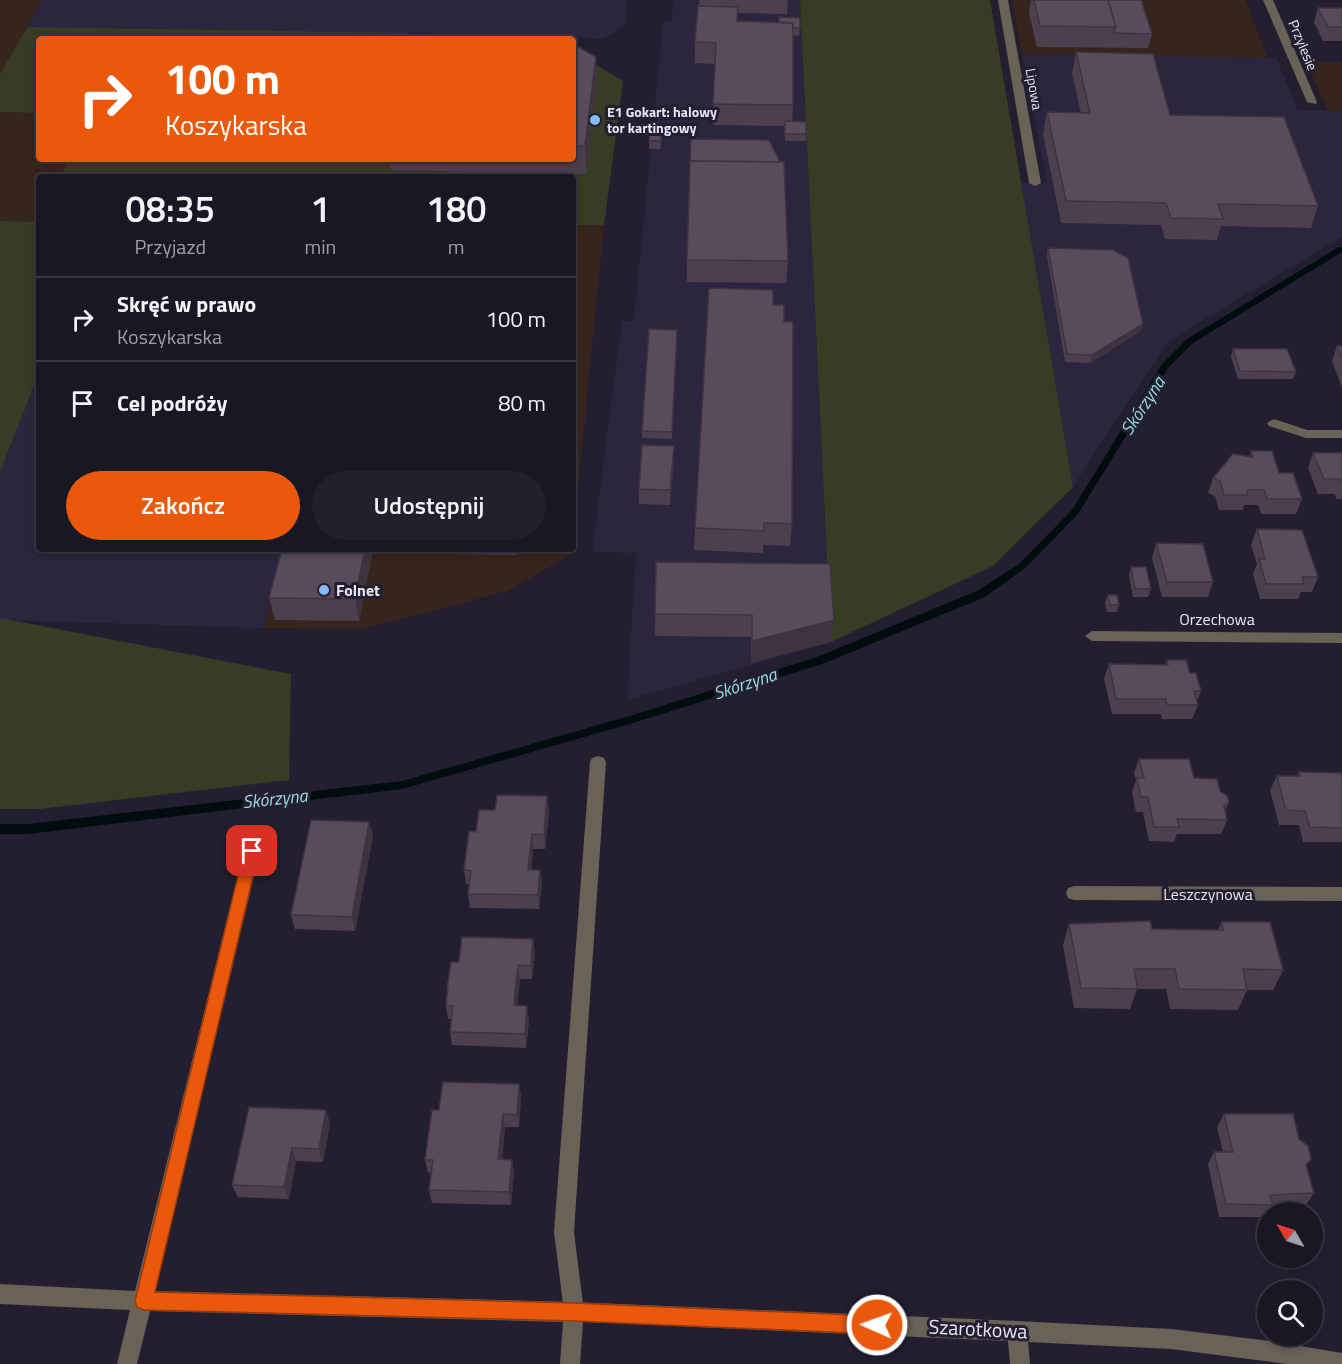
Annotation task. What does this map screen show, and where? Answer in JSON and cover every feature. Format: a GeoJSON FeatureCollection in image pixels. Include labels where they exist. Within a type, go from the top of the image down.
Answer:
{"type":"FeatureCollection","features":[{"type":"Feature","properties":{"kind":"street","name":"Lipowa"},"geometry":{"type":"LineString","coordinates":[[1003,0],[1035,183]]}},
{"type":"Feature","properties":{"kind":"street","name":"Przylesie"},"geometry":{"type":"LineString","coordinates":[[1268,0],[1312,102]]}},
{"type":"Feature","properties":{"kind":"street"},"geometry":{"type":"LineString","coordinates":[[1274,423],[1306,434],[1342,434]]}},
{"type":"Feature","properties":{"kind":"street","name":"Orzechowa"},"geometry":{"type":"LineString","coordinates":[[1092,636],[1342,638]]}},
{"type":"Feature","properties":{"kind":"street"},"geometry":{"type":"LineString","coordinates":[[570,1364],[574,1312],[564,1232],[598,762]]}},
{"type":"Feature","properties":{"kind":"street"},"geometry":{"type":"LineString","coordinates":[[127,1364],[252,851]]}},
{"type":"Feature","properties":{"kind":"street","name":"Leszczynowa"},"geometry":{"type":"LineString","coordinates":[[1074,893],[1342,894]]}},
{"type":"Feature","properties":{"kind":"street","name":"Szarotkowa"},"geometry":{"type":"LineString","coordinates":[[0,1294],[144,1301],[574,1312],[1017,1331],[1171,1339],[1270,1351],[1342,1363]]}},
{"type":"Feature","properties":{"kind":"street"},"geometry":{"type":"LineString","coordinates":[[1017,1331],[1020,1364]]}},
{"type":"Feature","properties":{"kind":"shaded area"},"geometry":{"type":"Polygon","coordinates":[[[0,0],[42,0],[0,74],[0,0]]]}},
{"type":"Feature","properties":{"kind":"shaded area"},"geometry":{"type":"Polygon","coordinates":[[[42,0],[627,0],[624,27],[602,39],[576,36],[27,27],[42,0]]]}},
{"type":"Feature","properties":{"kind":"shaded area"},"geometry":{"type":"Polygon","coordinates":[[[673,0],[800,0],[831,642],[627,700],[636,553],[592,552],[622,321],[634,321],[663,22],[672,21],[673,0]]]}},
{"type":"Feature","properties":{"kind":"shaded area"},"geometry":{"type":"Polygon","coordinates":[[[1012,0],[1245,0],[1268,58],[1022,54],[1012,0]]]}},
{"type":"Feature","properties":{"kind":"shaded area"},"geometry":{"type":"Polygon","coordinates":[[[1022,54],[1276,58],[1298,110],[1342,111],[1342,237],[1167,342],[1073,487],[1021,183],[1047,183],[1022,54]]]}},
{"type":"Feature","properties":{"kind":"shaded area"},"geometry":{"type":"Polygon","coordinates":[[[1306,62],[1342,62],[1342,111],[1328,111],[1306,62]]]}},
{"type":"Feature","properties":{"kind":"shaded area"},"geometry":{"type":"Polygon","coordinates":[[[0,112],[36,113],[36,162],[73,162],[63,171],[69,174],[36,174],[36,222],[0,221],[0,112]]]}},
{"type":"Feature","properties":{"kind":"shaded area"},"geometry":{"type":"Polygon","coordinates":[[[576,225],[604,225],[576,510],[576,225]]]}},
{"type":"Feature","properties":{"kind":"shaded area"},"geometry":{"type":"Polygon","coordinates":[[[36,381],[36,552],[283,552],[264,628],[2,620],[0,618],[0,472],[36,381]]]}},
{"type":"Feature","properties":{"kind":"shaded area","name":"Folnet"},"geometry":{"type":"Polygon","coordinates":[[[283,552],[572,552],[507,591],[418,615],[360,629],[264,628],[283,552]]]}},
{"type":"Feature","properties":{"kind":"green space"},"geometry":{"type":"Polygon","coordinates":[[[800,0],[990,0],[1073,487],[993,566],[831,642],[800,0]]]}},
{"type":"Feature","properties":{"kind":"green space"},"geometry":{"type":"Polygon","coordinates":[[[27,27],[408,33],[408,36],[36,36],[36,113],[0,112],[0,74],[27,27]]]}},
{"type":"Feature","properties":{"kind":"green space","name":"E1 Gokart: halowy tor kartingowy"},"geometry":{"type":"Polygon","coordinates":[[[588,60],[623,81],[604,225],[576,225],[576,174],[69,174],[63,171],[67,162],[576,162],[576,139],[588,60]]]}},
{"type":"Feature","properties":{"kind":"green space"},"geometry":{"type":"Polygon","coordinates":[[[0,221],[36,222],[36,381],[0,472],[0,221]]]}},
{"type":"Feature","properties":{"kind":"green space"},"geometry":{"type":"Polygon","coordinates":[[[0,618],[291,674],[289,780],[39,809],[0,809],[0,618]]]}},
{"type":"Feature","properties":{"kind":"building"},"geometry":{"type":"Polygon","coordinates":[[[1034,0],[1108,0],[1116,27],[1040,26],[1034,0]]]}},
{"type":"Feature","properties":{"kind":"building"},"geometry":{"type":"Polygon","coordinates":[[[1108,0],[1141,0],[1152,34],[1114,33],[1116,27],[1108,0]]]}},
{"type":"Feature","properties":{"kind":"building"},"geometry":{"type":"Polygon","coordinates":[[[698,6],[738,7],[737,21],[793,23],[793,105],[713,104],[716,43],[695,42],[698,6]]]}},
{"type":"Feature","properties":{"kind":"building"},"geometry":{"type":"Polygon","coordinates":[[[1318,8],[1342,8],[1342,27],[1328,27],[1318,8]]]}},
{"type":"Feature","properties":{"kind":"building"},"geometry":{"type":"Polygon","coordinates":[[[779,17],[800,18],[800,28],[793,28],[793,23],[779,22],[779,17]]]}},
{"type":"Feature","properties":{"kind":"building"},"geometry":{"type":"Polygon","coordinates":[[[576,46],[596,57],[585,146],[576,146],[576,46]]]}},
{"type":"Feature","properties":{"kind":"building"},"geometry":{"type":"Polygon","coordinates":[[[1076,52],[1153,54],[1170,115],[1284,117],[1318,206],[1218,204],[1223,219],[1171,218],[1166,203],[1066,201],[1047,112],[1090,113],[1076,52]]]}},
{"type":"Feature","properties":{"kind":"building"},"geometry":{"type":"Polygon","coordinates":[[[785,121],[806,122],[806,134],[785,134],[785,121]]]}},
{"type":"Feature","properties":{"kind":"building"},"geometry":{"type":"Polygon","coordinates":[[[650,128],[662,128],[660,141],[649,141],[650,128]]]}},
{"type":"Feature","properties":{"kind":"building"},"geometry":{"type":"Polygon","coordinates":[[[691,139],[769,140],[780,162],[690,161],[691,139]]]}},
{"type":"Feature","properties":{"kind":"building"},"geometry":{"type":"Polygon","coordinates":[[[690,161],[784,162],[788,261],[687,260],[690,161]]]}},
{"type":"Feature","properties":{"kind":"building"},"geometry":{"type":"Polygon","coordinates":[[[1048,248],[1113,250],[1128,258],[1143,324],[1092,355],[1067,354],[1048,248]]]}},
{"type":"Feature","properties":{"kind":"building"},"geometry":{"type":"Polygon","coordinates":[[[709,288],[773,290],[773,305],[784,305],[784,322],[793,322],[792,524],[764,523],[764,531],[695,528],[709,288]]]}},
{"type":"Feature","properties":{"kind":"building"},"geometry":{"type":"Polygon","coordinates":[[[649,329],[677,330],[672,432],[642,431],[649,329]]]}},
{"type":"Feature","properties":{"kind":"building"},"geometry":{"type":"Polygon","coordinates":[[[1337,346],[1342,346],[1342,358],[1337,346]]]}},
{"type":"Feature","properties":{"kind":"building"},"geometry":{"type":"Polygon","coordinates":[[[1233,349],[1287,349],[1296,372],[1240,371],[1233,349]]]}},
{"type":"Feature","properties":{"kind":"building"},"geometry":{"type":"Polygon","coordinates":[[[642,445],[674,446],[670,490],[639,489],[642,445]]]}},
{"type":"Feature","properties":{"kind":"building"},"geometry":{"type":"Polygon","coordinates":[[[1251,451],[1272,451],[1279,473],[1293,473],[1302,499],[1267,499],[1264,490],[1249,490],[1248,495],[1224,495],[1220,481],[1213,478],[1233,454],[1253,457],[1251,451]]]}},
{"type":"Feature","properties":{"kind":"building"},"geometry":{"type":"Polygon","coordinates":[[[1313,453],[1342,453],[1342,483],[1341,479],[1324,479],[1313,453]]]}},
{"type":"Feature","properties":{"kind":"building"},"geometry":{"type":"Polygon","coordinates":[[[1257,529],[1302,530],[1318,577],[1302,577],[1304,584],[1266,584],[1259,559],[1265,559],[1257,529]]]}},
{"type":"Feature","properties":{"kind":"building"},"geometry":{"type":"Polygon","coordinates":[[[1156,543],[1203,544],[1213,582],[1167,582],[1156,543]]]}},
{"type":"Feature","properties":{"kind":"building"},"geometry":{"type":"Polygon","coordinates":[[[281,552],[364,552],[355,599],[269,598],[281,552]]]}},
{"type":"Feature","properties":{"kind":"building"},"geometry":{"type":"Polygon","coordinates":[[[656,562],[830,564],[834,620],[752,641],[752,615],[655,614],[656,562]]]}},
{"type":"Feature","properties":{"kind":"building"},"geometry":{"type":"Polygon","coordinates":[[[1131,567],[1146,567],[1151,589],[1135,589],[1131,567]]]}},
{"type":"Feature","properties":{"kind":"building"},"geometry":{"type":"Polygon","coordinates":[[[1108,595],[1117,595],[1119,605],[1110,605],[1108,595]]]}},
{"type":"Feature","properties":{"kind":"building"},"geometry":{"type":"Polygon","coordinates":[[[1167,660],[1186,660],[1190,673],[1196,673],[1201,691],[1194,691],[1198,705],[1167,705],[1166,699],[1116,699],[1109,664],[1168,665],[1167,660]]]}},
{"type":"Feature","properties":{"kind":"building"},"geometry":{"type":"Polygon","coordinates":[[[1139,759],[1189,759],[1194,778],[1217,779],[1220,791],[1227,796],[1229,802],[1224,806],[1227,820],[1177,819],[1179,827],[1154,827],[1148,797],[1141,797],[1137,778],[1144,778],[1139,759]]]}},
{"type":"Feature","properties":{"kind":"building"},"geometry":{"type":"Polygon","coordinates":[[[1299,772],[1341,773],[1342,828],[1310,827],[1305,811],[1286,810],[1277,776],[1300,776],[1299,772]]]}},
{"type":"Feature","properties":{"kind":"building"},"geometry":{"type":"Polygon","coordinates":[[[497,795],[547,796],[544,835],[532,834],[528,870],[540,870],[538,895],[468,894],[471,871],[464,870],[469,831],[476,832],[479,810],[495,810],[497,795]]]}},
{"type":"Feature","properties":{"kind":"building"},"geometry":{"type":"Polygon","coordinates":[[[311,820],[369,822],[352,917],[291,915],[311,820]]]}},
{"type":"Feature","properties":{"kind":"building"},"geometry":{"type":"Polygon","coordinates":[[[1150,921],[1152,929],[1213,930],[1223,930],[1222,922],[1270,922],[1283,970],[1243,969],[1247,990],[1179,989],[1175,969],[1134,969],[1138,989],[1081,988],[1069,924],[1150,921]]]}},
{"type":"Feature","properties":{"kind":"building"},"geometry":{"type":"Polygon","coordinates":[[[462,937],[533,939],[531,966],[518,965],[514,1005],[527,1006],[525,1034],[450,1032],[453,1006],[446,1006],[448,983],[451,962],[459,962],[462,937]]]}},
{"type":"Feature","properties":{"kind":"building"},"geometry":{"type":"Polygon","coordinates":[[[443,1082],[519,1084],[517,1115],[503,1114],[498,1159],[512,1160],[509,1192],[429,1190],[433,1160],[425,1160],[432,1110],[439,1110],[443,1082]]]}},
{"type":"Feature","properties":{"kind":"building"},"geometry":{"type":"Polygon","coordinates":[[[249,1107],[326,1110],[319,1149],[292,1148],[284,1187],[232,1185],[249,1107]]]}},
{"type":"Feature","properties":{"kind":"building"},"geometry":{"type":"Polygon","coordinates":[[[1224,1114],[1293,1114],[1299,1139],[1308,1146],[1311,1159],[1306,1165],[1314,1193],[1270,1195],[1272,1202],[1257,1202],[1257,1205],[1226,1204],[1214,1152],[1233,1152],[1224,1114]]]}},
{"type":"Feature","properties":{"kind":"waterway","name":"Skórzyna"},"geometry":{"type":"LineString","coordinates":[[0,829],[28,829],[402,785],[633,719],[821,660],[981,594],[1022,566],[1075,512],[1165,366],[1190,341],[1342,249]]}},
{"type":"Feature","properties":{"kind":"place","name":"E1 Gokart: halowy tor kartingowy"},"geometry":{"type":"Point","coordinates":[595,120]}},
{"type":"Feature","properties":{"kind":"place","name":"Folnet"},"geometry":{"type":"Point","coordinates":[324,590]}},
{"type":"Feature","properties":{"kind":"route"},"geometry":{"type":"LineString","coordinates":[[252,851],[144,1301],[574,1312],[877,1325]]}}]}
